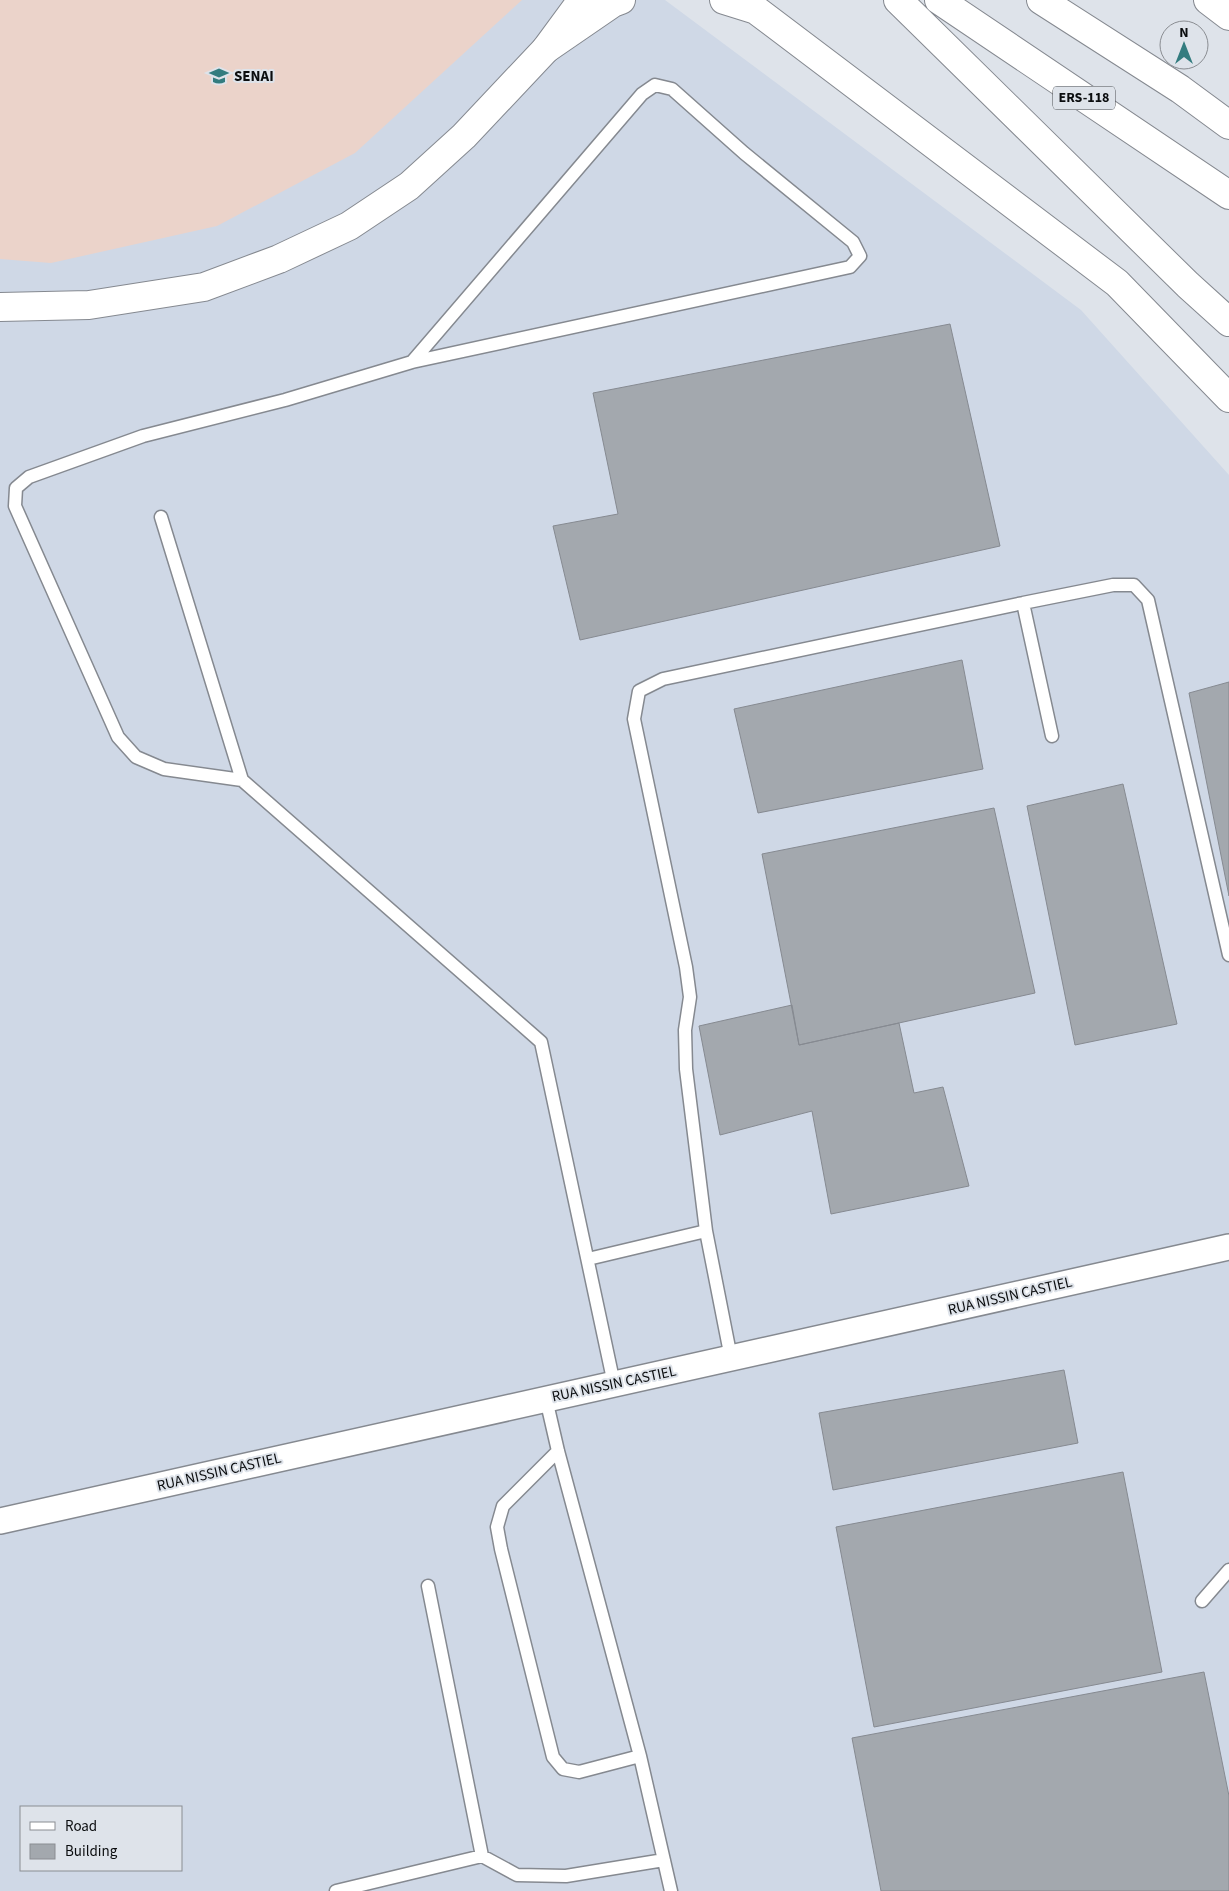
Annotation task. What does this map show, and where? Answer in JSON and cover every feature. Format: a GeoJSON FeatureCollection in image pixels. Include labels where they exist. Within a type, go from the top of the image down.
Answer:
{"type":"FeatureCollection","features":[{"type":"Feature","properties":{"kind":"main road"},"geometry":{"type":"LineString","coordinates":[[0,307],[89,305],[204,287],[288,255],[348,226],[409,186],[464,136],[546,49],[582,0]]}},
{"type":"Feature","properties":{"kind":"main road"},"geometry":{"type":"LineString","coordinates":[[546,49],[621,0]]}},
{"type":"Feature","properties":{"kind":"main road"},"geometry":{"type":"LineString","coordinates":[[724,0],[752,5],[1117,283],[1229,398]]}},
{"type":"Feature","properties":{"kind":"main road"},"geometry":{"type":"LineString","coordinates":[[898,0],[1188,285],[1229,322]]}},
{"type":"Feature","properties":{"kind":"main road","name":"ERS-118"},"geometry":{"type":"LineString","coordinates":[[939,0],[1229,195]]}},
{"type":"Feature","properties":{"kind":"main road"},"geometry":{"type":"LineString","coordinates":[[1041,0],[1180,89],[1229,125]]}},
{"type":"Feature","properties":{"kind":"main road"},"geometry":{"type":"LineString","coordinates":[[1208,0],[1229,16]]}},
{"type":"Feature","properties":{"kind":"street","name":"RUA NISSIN CASTIEL"},"geometry":{"type":"LineString","coordinates":[[0,1521],[1229,1247]]}},
{"type":"Feature","properties":{"kind":"lane"},"geometry":{"type":"LineString","coordinates":[[242,780],[164,769],[136,757],[118,737],[15,506],[16,488],[29,477],[144,436],[285,400],[412,362],[850,267],[860,256],[853,242],[759,165],[672,89],[655,85],[642,94],[412,362]]}},
{"type":"Feature","properties":{"kind":"lane"},"geometry":{"type":"LineString","coordinates":[[161,517],[242,780],[541,1042],[614,1384]]}},
{"type":"Feature","properties":{"kind":"lane"},"geometry":{"type":"LineString","coordinates":[[731,1358],[706,1231],[686,1069],[684,1030],[690,996],[686,967],[634,719],[638,691],[663,679],[1113,584],[1134,585],[1148,600],[1229,956]]}},
{"type":"Feature","properties":{"kind":"lane"},"geometry":{"type":"LineString","coordinates":[[1023,603],[1052,736]]}},
{"type":"Feature","properties":{"kind":"lane"},"geometry":{"type":"LineString","coordinates":[[588,1259],[706,1231]]}},
{"type":"Feature","properties":{"kind":"lane"},"geometry":{"type":"LineString","coordinates":[[546,1399],[558,1451],[640,1756],[671,1891]]}},
{"type":"Feature","properties":{"kind":"lane"},"geometry":{"type":"LineString","coordinates":[[558,1451],[503,1506],[497,1526],[501,1549],[553,1757],[563,1769],[579,1772],[640,1756]]}},
{"type":"Feature","properties":{"kind":"lane"},"geometry":{"type":"LineString","coordinates":[[1202,1602],[1229,1570]]}},
{"type":"Feature","properties":{"kind":"lane"},"geometry":{"type":"LineString","coordinates":[[428,1586],[482,1856]]}},
{"type":"Feature","properties":{"kind":"lane"},"geometry":{"type":"LineString","coordinates":[[336,1891],[482,1856],[518,1875],[566,1876],[664,1860]]}},
{"type":"Feature","properties":{"kind":"shaded area"},"geometry":{"type":"Polygon","coordinates":[[[0,0],[665,0],[1081,310],[1229,475],[1229,1891],[0,1891],[0,0]]]}},
{"type":"Feature","properties":{"kind":"shaded area","name":"SENAI"},"geometry":{"type":"Polygon","coordinates":[[[0,0],[522,0],[355,153],[217,226],[51,263],[0,259],[0,0]]]}},
{"type":"Feature","properties":{"kind":"building"},"geometry":{"type":"Polygon","coordinates":[[[950,324],[1000,546],[580,640],[553,526],[618,514],[593,393],[950,324]]]}},
{"type":"Feature","properties":{"kind":"building"},"geometry":{"type":"Polygon","coordinates":[[[962,660],[983,769],[758,813],[734,709],[962,660]]]}},
{"type":"Feature","properties":{"kind":"building"},"geometry":{"type":"Polygon","coordinates":[[[1229,682],[1229,896],[1189,693],[1229,682]]]}},
{"type":"Feature","properties":{"kind":"building"},"geometry":{"type":"Polygon","coordinates":[[[1123,784],[1177,1024],[1075,1045],[1027,806],[1123,784]]]}},
{"type":"Feature","properties":{"kind":"building"},"geometry":{"type":"Polygon","coordinates":[[[994,808],[1035,993],[799,1045],[762,854],[994,808]]]}},
{"type":"Feature","properties":{"kind":"building"},"geometry":{"type":"Polygon","coordinates":[[[792,1005],[799,1045],[899,1023],[914,1093],[943,1087],[969,1186],[831,1214],[812,1111],[720,1135],[699,1026],[792,1005]]]}},
{"type":"Feature","properties":{"kind":"building"},"geometry":{"type":"Polygon","coordinates":[[[1064,1370],[1078,1443],[833,1490],[819,1413],[1064,1370]]]}},
{"type":"Feature","properties":{"kind":"building"},"geometry":{"type":"Polygon","coordinates":[[[1123,1472],[1162,1672],[874,1727],[836,1527],[1123,1472]]]}},
{"type":"Feature","properties":{"kind":"building"},"geometry":{"type":"Polygon","coordinates":[[[1204,1672],[1229,1796],[1229,1891],[881,1891],[852,1738],[1204,1672]]]}},
{"type":"Feature","properties":{"kind":"place","name":"SENAI"},"geometry":{"type":"Point","coordinates":[219,76]}}]}
